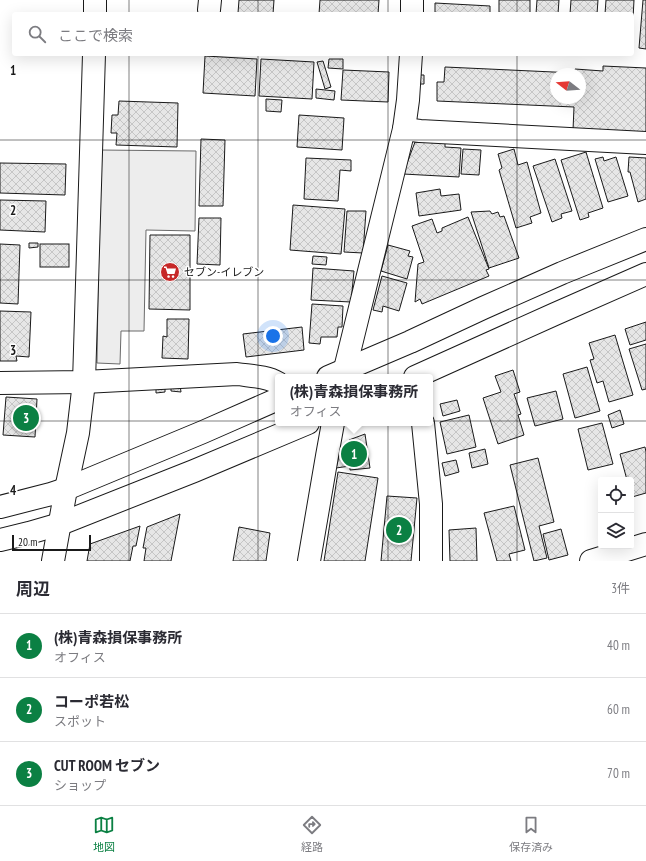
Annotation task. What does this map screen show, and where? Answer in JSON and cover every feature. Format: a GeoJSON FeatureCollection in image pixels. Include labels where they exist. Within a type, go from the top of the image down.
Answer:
{"type":"FeatureCollection","features":[{"type":"Feature","properties":{"kind":"street"},"geometry":{"type":"LineString","coordinates":[[95,12],[96,0]]}},
{"type":"Feature","properties":{"kind":"street"},"geometry":{"type":"LineString","coordinates":[[412,0],[412,12]]}},
{"type":"Feature","properties":{"kind":"street"},"geometry":{"type":"LineString","coordinates":[[54,561],[66,489],[78,433],[84,382],[94,56]]}},
{"type":"Feature","properties":{"kind":"street"},"geometry":{"type":"LineString","coordinates":[[339,374],[404,129],[411,56]]}},
{"type":"Feature","properties":{"kind":"street"},"geometry":{"type":"LineString","coordinates":[[404,129],[646,143]]}},
{"type":"Feature","properties":{"kind":"street"},"geometry":{"type":"LineString","coordinates":[[341,374],[562,273],[646,239]]}},
{"type":"Feature","properties":{"kind":"street"},"geometry":{"type":"LineString","coordinates":[[423,374],[646,274]]}},
{"type":"Feature","properties":{"kind":"street"},"geometry":{"type":"LineString","coordinates":[[0,383],[84,382],[237,374],[275,381]]}},
{"type":"Feature","properties":{"kind":"street"},"geometry":{"type":"LineString","coordinates":[[0,507],[66,489],[275,400]]}},
{"type":"Feature","properties":{"kind":"street"},"geometry":{"type":"LineString","coordinates":[[0,540],[60,524],[194,471],[301,426]]}},
{"type":"Feature","properties":{"kind":"street"},"geometry":{"type":"LineString","coordinates":[[309,561],[332,426]]}},
{"type":"Feature","properties":{"kind":"street"},"geometry":{"type":"LineString","coordinates":[[424,426],[431,504],[431,561]]}},
{"type":"Feature","properties":{"kind":"street"},"geometry":{"type":"LineString","coordinates":[[591,561],[646,544]]}},
{"type":"Feature","properties":{"kind":"shaded area"},"geometry":{"type":"Polygon","coordinates":[[[100,150],[196,151],[195,231],[146,230],[144,331],[121,331],[120,364],[97,363],[100,150]]]}},
{"type":"Feature","properties":{"kind":"building"},"geometry":{"type":"Polygon","coordinates":[[[239,0],[274,0],[273,12],[238,12],[239,0]]]}},
{"type":"Feature","properties":{"kind":"building"},"geometry":{"type":"Polygon","coordinates":[[[320,0],[379,0],[378,12],[319,12],[320,0]]]}},
{"type":"Feature","properties":{"kind":"building"},"geometry":{"type":"Polygon","coordinates":[[[499,0],[530,0],[530,12],[499,12],[499,0]]]}},
{"type":"Feature","properties":{"kind":"building"},"geometry":{"type":"Polygon","coordinates":[[[537,0],[559,0],[558,12],[536,12],[537,0]]]}},
{"type":"Feature","properties":{"kind":"building"},"geometry":{"type":"Polygon","coordinates":[[[571,0],[598,0],[597,12],[570,12],[571,0]]]}},
{"type":"Feature","properties":{"kind":"building"},"geometry":{"type":"Polygon","coordinates":[[[606,0],[634,0],[633,12],[605,12],[606,0]]]}},
{"type":"Feature","properties":{"kind":"building"},"geometry":{"type":"Polygon","coordinates":[[[643,0],[646,0],[646,49],[639,48],[643,0]]]}},
{"type":"Feature","properties":{"kind":"building"},"geometry":{"type":"Polygon","coordinates":[[[435,3],[490,6],[490,12],[435,12],[435,3]]]}},
{"type":"Feature","properties":{"kind":"building"},"geometry":{"type":"Polygon","coordinates":[[[205,56],[257,59],[255,96],[203,93],[205,56]]]}},
{"type":"Feature","properties":{"kind":"building"},"geometry":{"type":"Polygon","coordinates":[[[261,59],[314,62],[312,99],[259,96],[261,59]]]}},
{"type":"Feature","properties":{"kind":"building"},"geometry":{"type":"Polygon","coordinates":[[[329,59],[343,59],[343,69],[328,68],[329,59]]]}},
{"type":"Feature","properties":{"kind":"building"},"geometry":{"type":"Polygon","coordinates":[[[323,61],[331,87],[325,89],[317,62],[323,61]]]}},
{"type":"Feature","properties":{"kind":"building"},"geometry":{"type":"Polygon","coordinates":[[[603,66],[646,68],[646,133],[573,130],[574,107],[437,101],[437,82],[444,82],[445,67],[550,72],[550,104],[586,104],[586,70],[603,71],[603,66]]]}},
{"type":"Feature","properties":{"kind":"building"},"geometry":{"type":"Polygon","coordinates":[[[343,70],[389,72],[388,102],[341,100],[343,70]]]}},
{"type":"Feature","properties":{"kind":"building"},"geometry":{"type":"Polygon","coordinates":[[[419,75],[424,75],[424,84],[418,84],[419,75]]]}},
{"type":"Feature","properties":{"kind":"building"},"geometry":{"type":"Polygon","coordinates":[[[316,89],[335,91],[334,100],[316,98],[316,89]]]}},
{"type":"Feature","properties":{"kind":"building"},"geometry":{"type":"Polygon","coordinates":[[[266,99],[282,100],[281,112],[266,111],[266,99]]]}},
{"type":"Feature","properties":{"kind":"building"},"geometry":{"type":"Polygon","coordinates":[[[119,101],[178,103],[177,147],[116,145],[117,133],[111,133],[112,115],[118,115],[119,101]]]}},
{"type":"Feature","properties":{"kind":"building"},"geometry":{"type":"Polygon","coordinates":[[[299,115],[344,118],[342,150],[297,147],[299,115]]]}},
{"type":"Feature","properties":{"kind":"building"},"geometry":{"type":"Polygon","coordinates":[[[201,139],[225,140],[223,206],[199,206],[201,139]]]}},
{"type":"Feature","properties":{"kind":"building"},"geometry":{"type":"Polygon","coordinates":[[[415,142],[445,143],[445,147],[461,148],[459,177],[403,174],[415,142]]]}},
{"type":"Feature","properties":{"kind":"building"},"geometry":{"type":"Polygon","coordinates":[[[463,149],[481,150],[479,175],[461,174],[463,149]]]}},
{"type":"Feature","properties":{"kind":"building"},"geometry":{"type":"Polygon","coordinates":[[[514,149],[518,165],[527,162],[541,213],[530,217],[532,223],[516,228],[499,170],[502,168],[498,154],[514,149]]]}},
{"type":"Feature","properties":{"kind":"building"},"geometry":{"type":"Polygon","coordinates":[[[586,152],[603,208],[588,213],[589,217],[580,220],[561,160],[586,152]]]}},
{"type":"Feature","properties":{"kind":"building"},"geometry":{"type":"Polygon","coordinates":[[[603,157],[604,161],[616,157],[628,196],[608,202],[595,159],[603,157]]]}},
{"type":"Feature","properties":{"kind":"building"},"geometry":{"type":"Polygon","coordinates":[[[629,157],[646,158],[646,199],[638,202],[630,172],[628,172],[629,157]]]}},
{"type":"Feature","properties":{"kind":"building"},"geometry":{"type":"Polygon","coordinates":[[[306,158],[351,160],[351,171],[340,170],[338,201],[304,199],[306,158]]]}},
{"type":"Feature","properties":{"kind":"building"},"geometry":{"type":"Polygon","coordinates":[[[555,159],[572,211],[561,214],[562,218],[552,222],[533,166],[555,159]]]}},
{"type":"Feature","properties":{"kind":"building"},"geometry":{"type":"Polygon","coordinates":[[[0,163],[66,164],[65,195],[0,193],[0,163]]]}},
{"type":"Feature","properties":{"kind":"building"},"geometry":{"type":"Polygon","coordinates":[[[440,189],[441,196],[459,194],[461,210],[419,216],[416,193],[440,189]]]}},
{"type":"Feature","properties":{"kind":"building"},"geometry":{"type":"Polygon","coordinates":[[[0,200],[46,201],[45,232],[0,230],[0,200]]]}},
{"type":"Feature","properties":{"kind":"building"},"geometry":{"type":"Polygon","coordinates":[[[293,205],[345,209],[341,254],[290,250],[293,205]]]}},
{"type":"Feature","properties":{"kind":"building"},"geometry":{"type":"Polygon","coordinates":[[[347,211],[366,211],[363,253],[344,252],[347,211]]]}},
{"type":"Feature","properties":{"kind":"building"},"geometry":{"type":"Polygon","coordinates":[[[490,211],[492,214],[498,212],[500,217],[504,216],[519,258],[489,268],[471,212],[490,211]]]}},
{"type":"Feature","properties":{"kind":"building"},"geometry":{"type":"Polygon","coordinates":[[[468,217],[489,269],[486,270],[489,276],[422,304],[420,299],[415,302],[418,264],[424,262],[412,226],[432,219],[437,233],[442,231],[442,228],[468,217]]]}},
{"type":"Feature","properties":{"kind":"building"},"geometry":{"type":"Polygon","coordinates":[[[199,218],[221,218],[220,265],[197,264],[199,218]]]}},
{"type":"Feature","properties":{"kind":"building","name":"セブン-イレブン"},"geometry":{"type":"Polygon","coordinates":[[[150,235],[190,235],[190,310],[149,309],[150,235]]]}},
{"type":"Feature","properties":{"kind":"building"},"geometry":{"type":"Polygon","coordinates":[[[29,243],[38,243],[38,247],[29,248],[29,243]]]}},
{"type":"Feature","properties":{"kind":"building"},"geometry":{"type":"Polygon","coordinates":[[[0,244],[20,245],[18,304],[0,303],[0,244]]]}},
{"type":"Feature","properties":{"kind":"building"},"geometry":{"type":"Polygon","coordinates":[[[40,244],[69,244],[69,267],[40,267],[40,244]]]}},
{"type":"Feature","properties":{"kind":"building"},"geometry":{"type":"Polygon","coordinates":[[[388,245],[410,251],[408,256],[413,257],[407,279],[381,271],[388,245]]]}},
{"type":"Feature","properties":{"kind":"building"},"geometry":{"type":"Polygon","coordinates":[[[313,256],[327,257],[326,265],[312,264],[313,256]]]}},
{"type":"Feature","properties":{"kind":"building"},"geometry":{"type":"Polygon","coordinates":[[[313,268],[354,271],[351,302],[311,300],[313,268]]]}},
{"type":"Feature","properties":{"kind":"building"},"geometry":{"type":"Polygon","coordinates":[[[382,276],[407,283],[399,311],[383,306],[382,312],[373,310],[382,276]]]}},
{"type":"Feature","properties":{"kind":"building"},"geometry":{"type":"Polygon","coordinates":[[[312,304],[343,306],[342,327],[338,327],[337,337],[321,337],[320,344],[309,343],[312,304]]]}},
{"type":"Feature","properties":{"kind":"building"},"geometry":{"type":"Polygon","coordinates":[[[0,311],[31,312],[29,357],[16,356],[17,361],[0,361],[0,311]]]}},
{"type":"Feature","properties":{"kind":"building"},"geometry":{"type":"Polygon","coordinates":[[[167,319],[189,319],[188,359],[162,358],[163,336],[167,337],[167,319]]]}},
{"type":"Feature","properties":{"kind":"building"},"geometry":{"type":"Polygon","coordinates":[[[646,322],[646,340],[630,345],[625,329],[646,322]]]}},
{"type":"Feature","properties":{"kind":"building"},"geometry":{"type":"Polygon","coordinates":[[[302,327],[304,350],[246,357],[243,334],[302,327]]]}},
{"type":"Feature","properties":{"kind":"building"},"geometry":{"type":"Polygon","coordinates":[[[615,335],[633,395],[609,402],[603,381],[597,383],[590,360],[594,359],[589,343],[615,335]]]}},
{"type":"Feature","properties":{"kind":"building"},"geometry":{"type":"Polygon","coordinates":[[[646,344],[646,389],[642,390],[629,349],[646,344]]]}},
{"type":"Feature","properties":{"kind":"building"},"geometry":{"type":"Polygon","coordinates":[[[587,367],[600,411],[575,418],[563,374],[587,367]]]}},
{"type":"Feature","properties":{"kind":"building"},"geometry":{"type":"Polygon","coordinates":[[[513,370],[520,392],[514,394],[521,414],[518,415],[524,435],[498,444],[483,398],[501,392],[495,376],[513,370]]]}},
{"type":"Feature","properties":{"kind":"building"},"geometry":{"type":"Polygon","coordinates":[[[171,384],[180,385],[181,392],[171,391],[171,384]]]}},
{"type":"Feature","properties":{"kind":"building"},"geometry":{"type":"Polygon","coordinates":[[[156,388],[165,388],[165,392],[156,393],[156,388]]]}},
{"type":"Feature","properties":{"kind":"building"},"geometry":{"type":"Polygon","coordinates":[[[556,391],[563,419],[535,426],[527,398],[556,391]]]}},
{"type":"Feature","properties":{"kind":"building"},"geometry":{"type":"Polygon","coordinates":[[[6,397],[37,399],[35,437],[3,435],[6,397]]]}},
{"type":"Feature","properties":{"kind":"building"},"geometry":{"type":"Polygon","coordinates":[[[457,400],[460,411],[443,416],[440,404],[457,400]]]}},
{"type":"Feature","properties":{"kind":"building"},"geometry":{"type":"Polygon","coordinates":[[[620,410],[624,424],[612,428],[608,415],[620,410]]]}},
{"type":"Feature","properties":{"kind":"building"},"geometry":{"type":"Polygon","coordinates":[[[469,415],[476,447],[447,454],[440,422],[469,415]]]}},
{"type":"Feature","properties":{"kind":"building"},"geometry":{"type":"Polygon","coordinates":[[[602,423],[613,464],[588,470],[578,429],[602,423]]]}},
{"type":"Feature","properties":{"kind":"building"},"geometry":{"type":"Polygon","coordinates":[[[365,434],[370,468],[350,470],[350,466],[336,468],[340,451],[349,440],[365,434]]]}},
{"type":"Feature","properties":{"kind":"building"},"geometry":{"type":"Polygon","coordinates":[[[645,447],[646,493],[634,496],[634,477],[626,477],[620,454],[645,447]]]}},
{"type":"Feature","properties":{"kind":"building"},"geometry":{"type":"Polygon","coordinates":[[[485,449],[488,464],[472,468],[469,453],[485,449]]]}},
{"type":"Feature","properties":{"kind":"building"},"geometry":{"type":"Polygon","coordinates":[[[538,458],[554,522],[539,526],[547,558],[534,561],[510,465],[538,458]]]}},
{"type":"Feature","properties":{"kind":"building"},"geometry":{"type":"Polygon","coordinates":[[[456,460],[459,472],[445,476],[442,463],[456,460]]]}},
{"type":"Feature","properties":{"kind":"building"},"geometry":{"type":"Polygon","coordinates":[[[338,472],[378,478],[365,561],[324,561],[338,472]]]}},
{"type":"Feature","properties":{"kind":"building"},"geometry":{"type":"Polygon","coordinates":[[[387,496],[417,498],[411,561],[381,561],[387,496]]]}},
{"type":"Feature","properties":{"kind":"building"},"geometry":{"type":"Polygon","coordinates":[[[514,506],[525,550],[509,554],[511,561],[497,561],[484,513],[514,506]]]}},
{"type":"Feature","properties":{"kind":"building"},"geometry":{"type":"Polygon","coordinates":[[[180,514],[171,561],[144,561],[146,548],[143,548],[147,527],[180,514]]]}},
{"type":"Feature","properties":{"kind":"building"},"geometry":{"type":"Polygon","coordinates":[[[140,526],[136,546],[133,546],[130,561],[87,561],[90,544],[140,526]]]}},
{"type":"Feature","properties":{"kind":"building"},"geometry":{"type":"Polygon","coordinates":[[[239,527],[270,533],[266,561],[233,561],[239,527]]]}},
{"type":"Feature","properties":{"kind":"building"},"geometry":{"type":"Polygon","coordinates":[[[476,528],[477,561],[450,561],[449,530],[476,528]]]}},
{"type":"Feature","properties":{"kind":"building"},"geometry":{"type":"Polygon","coordinates":[[[561,529],[568,555],[549,560],[543,534],[561,529]]]}},
{"type":"Feature","properties":{"kind":"place","name":"セブン-イレブン"},"geometry":{"type":"Point","coordinates":[170,272]}},
{"type":"Feature","properties":{"kind":"place","name":"CUT ROOM セブン"},"geometry":{"type":"Point","coordinates":[26,418]}},
{"type":"Feature","properties":{"kind":"place","name":"(株)青森損保事務所"},"geometry":{"type":"Point","coordinates":[354,454]}},
{"type":"Feature","properties":{"kind":"place","name":"コーポ若松"},"geometry":{"type":"Point","coordinates":[399,530]}}]}
